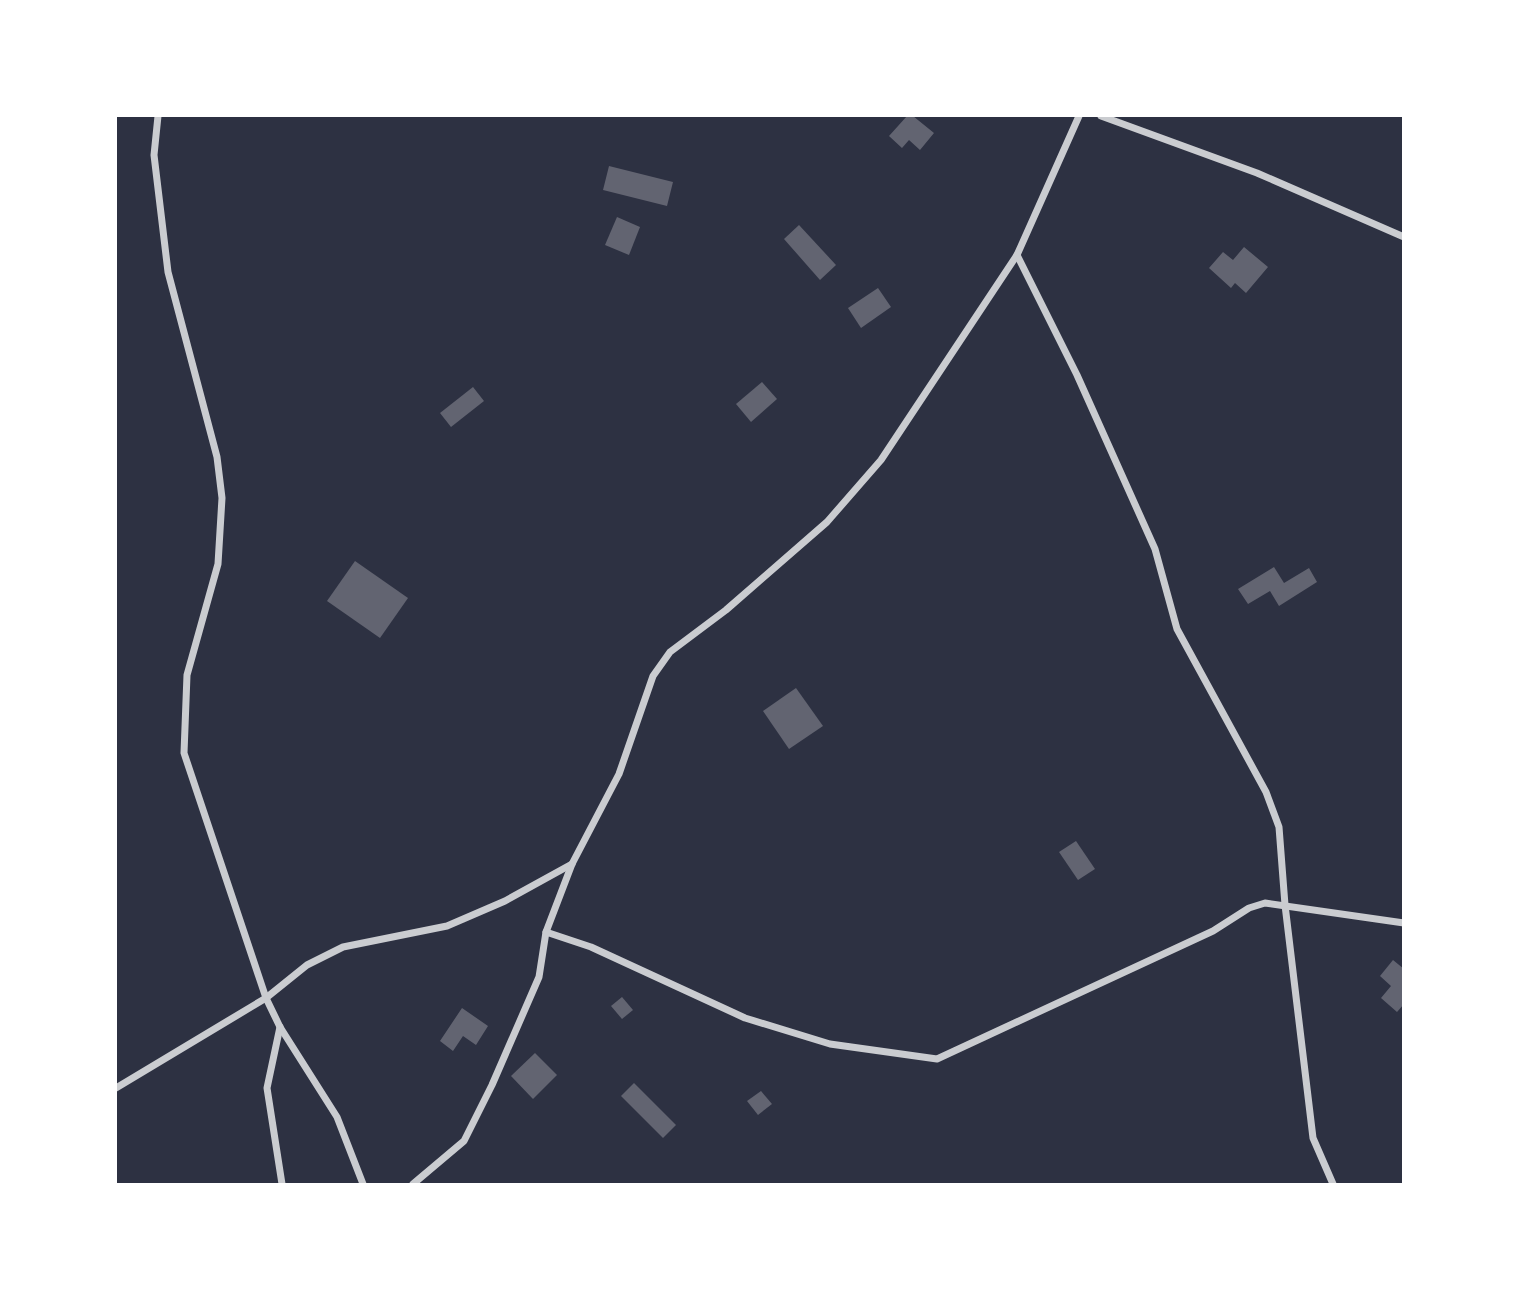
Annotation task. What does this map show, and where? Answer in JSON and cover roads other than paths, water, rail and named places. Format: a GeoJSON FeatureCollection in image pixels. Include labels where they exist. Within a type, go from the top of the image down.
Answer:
{"type":"FeatureCollection","features":[{"type":"Feature","properties":{"kind":"street"},"geometry":{"type":"LineString","coordinates":[[158,116],[154,155],[168,272],[218,457],[222,498],[218,564],[187,675],[184,753],[266,998],[280,1027],[338,1116],[363,1185]]}},
{"type":"Feature","properties":{"kind":"street"},"geometry":{"type":"LineString","coordinates":[[413,1185],[464,1141],[539,977],[547,932],[572,864],[619,774],[653,676],[670,652],[726,610],[827,522],[881,460],[1017,255],[1079,116]]}},
{"type":"Feature","properties":{"kind":"street"},"geometry":{"type":"LineString","coordinates":[[1101,116],[1257,173],[1404,237]]}},
{"type":"Feature","properties":{"kind":"street"},"geometry":{"type":"LineString","coordinates":[[1017,255],[1036,300],[1077,375],[1155,549],[1177,629],[1189,656],[1266,792],[1279,827],[1285,905],[1313,1138],[1333,1185]]}},
{"type":"Feature","properties":{"kind":"street"},"geometry":{"type":"LineString","coordinates":[[116,1088],[266,998],[307,965],[343,947],[447,926],[505,901],[572,864]]}},
{"type":"Feature","properties":{"kind":"street"},"geometry":{"type":"LineString","coordinates":[[547,932],[591,947],[745,1018],[830,1044],[937,1059],[1213,930],[1249,908],[1265,903],[1404,923]]}},
{"type":"Feature","properties":{"kind":"street"},"geometry":{"type":"LineString","coordinates":[[280,1027],[267,1088],[282,1185]]}}]}
